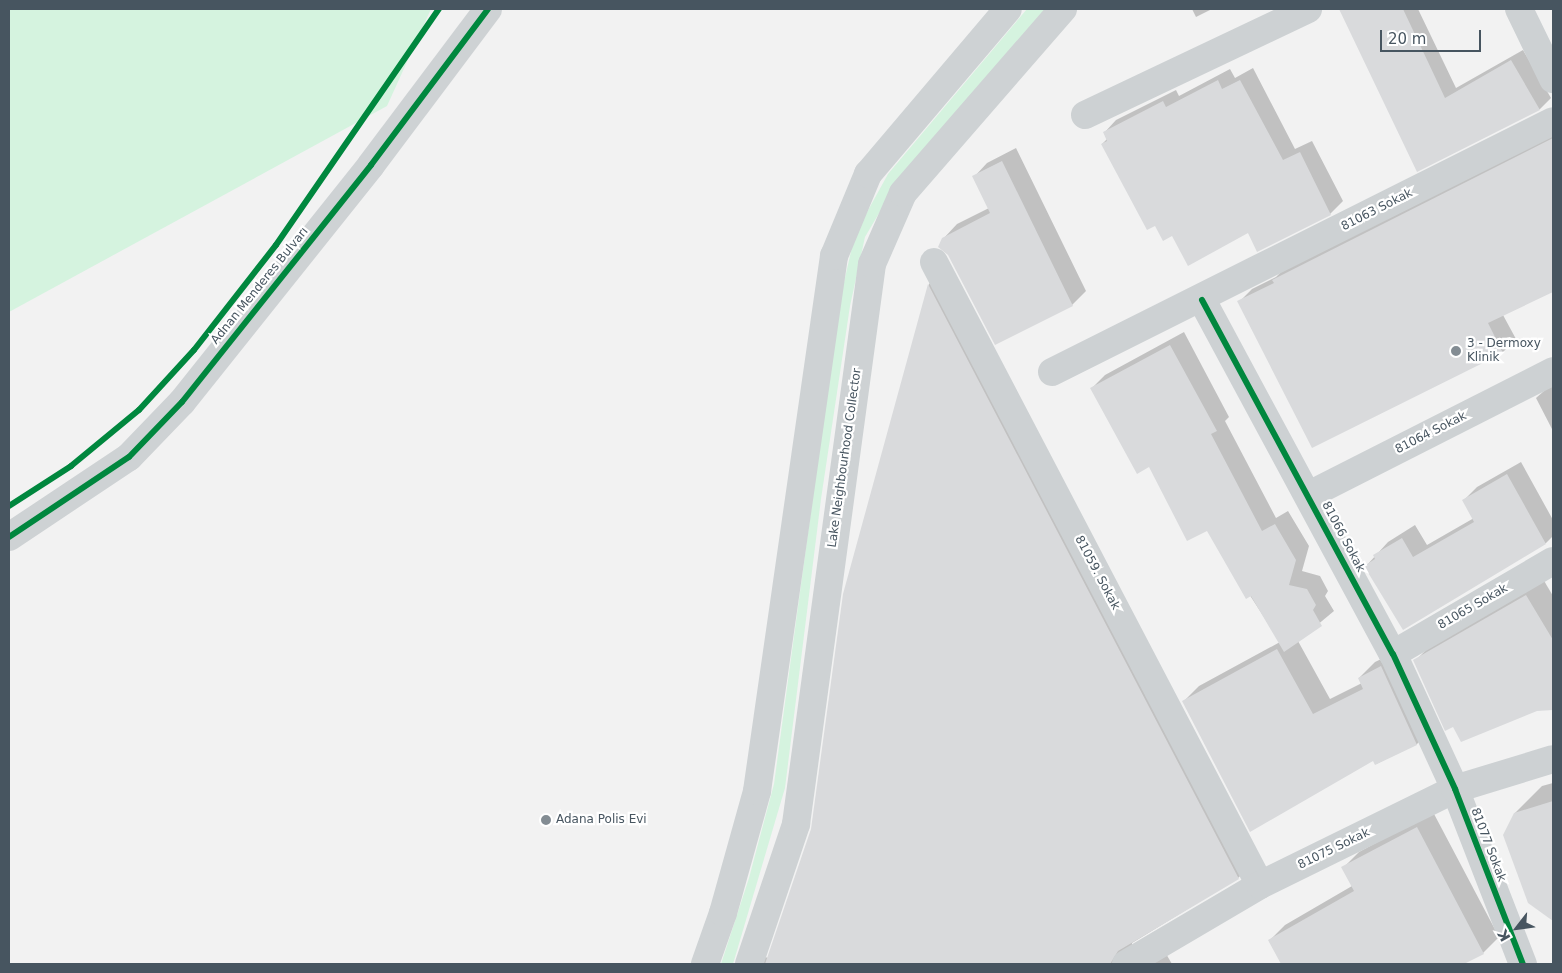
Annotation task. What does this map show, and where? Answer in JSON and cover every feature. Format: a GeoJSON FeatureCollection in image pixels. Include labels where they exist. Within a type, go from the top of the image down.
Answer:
{"type":"FeatureCollection","features":[{"type":"Feature","properties":{"kind":"main road","name":"Adnan Menderes Bulvarı"},"geometry":{"type":"LineString","coordinates":[[9,537],[129,457],[182,402],[371,165],[488,9]]}},
{"type":"Feature","properties":{"kind":"main road"},"geometry":{"type":"LineString","coordinates":[[705,964],[724,913],[757,791],[834,256],[868,174],[1008,9]]}},
{"type":"Feature","properties":{"kind":"main road","name":"Lake Neighbourhood Collector"},"geometry":{"type":"LineString","coordinates":[[749,964],[796,824],[872,264],[902,193],[1063,9]]}},
{"type":"Feature","properties":{"kind":"street"},"geometry":{"type":"LineString","coordinates":[[1085,115],[1308,9]]}},
{"type":"Feature","properties":{"kind":"street"},"geometry":{"type":"LineString","coordinates":[[1520,9],[1553,79]]}},
{"type":"Feature","properties":{"kind":"street","name":"81063 Sokak"},"geometry":{"type":"LineString","coordinates":[[1052,372],[1202,300],[1553,121]]}},
{"type":"Feature","properties":{"kind":"street","name":"81059. Sokak"},"geometry":{"type":"LineString","coordinates":[[934,262],[1260,885]]}},
{"type":"Feature","properties":{"kind":"street","name":"81066 Sokak"},"geometry":{"type":"LineString","coordinates":[[1202,300],[1309,495],[1393,654],[1455,789]]}},
{"type":"Feature","properties":{"kind":"street","name":"81064 Sokak"},"geometry":{"type":"LineString","coordinates":[[1309,495],[1553,371]]}},
{"type":"Feature","properties":{"kind":"street","name":"81065 Sokak"},"geometry":{"type":"LineString","coordinates":[[1393,654],[1553,561]]}},
{"type":"Feature","properties":{"kind":"street","name":"81075 Sokak"},"geometry":{"type":"LineString","coordinates":[[1126,964],[1260,885],[1455,789],[1553,759]]}},
{"type":"Feature","properties":{"kind":"street","name":"81077 Sokak"},"geometry":{"type":"LineString","coordinates":[[1455,789],[1523,964]]}},
{"type":"Feature","properties":{"kind":"green space"},"geometry":{"type":"Polygon","coordinates":[[[9,9],[431,9],[387,106],[9,312],[9,9]]]}},
{"type":"Feature","properties":{"kind":"green space"},"geometry":{"type":"Polygon","coordinates":[[[1027,9],[1045,9],[898,181],[865,237],[850,306],[821,499],[785,788],[733,964],[721,964],[749,878],[774,784],[839,304],[855,234],[888,174],[1027,9]]]}},
{"type":"Feature","properties":{"kind":"building"},"geometry":{"type":"Polygon","coordinates":[[[1339,9],[1403,9],[1445,98],[1511,60],[1540,110],[1417,172],[1339,9]]]}},
{"type":"Feature","properties":{"kind":"building"},"geometry":{"type":"Polygon","coordinates":[[[1218,80],[1222,89],[1240,80],[1283,160],[1300,152],[1331,215],[1257,252],[1248,233],[1188,266],[1172,236],[1163,241],[1155,226],[1147,230],[1101,144],[1107,141],[1103,132],[1163,101],[1166,107],[1218,80]]]}},
{"type":"Feature","properties":{"kind":"building"},"geometry":{"type":"Polygon","coordinates":[[[1553,138],[1553,292],[1488,323],[1503,353],[1312,448],[1237,301],[1274,283],[1272,280],[1553,138]]]}},
{"type":"Feature","properties":{"kind":"building"},"geometry":{"type":"Polygon","coordinates":[[[1002,161],[1073,306],[995,345],[948,255],[938,247],[942,238],[990,213],[972,176],[1002,161]]]}},
{"type":"Feature","properties":{"kind":"building"},"geometry":{"type":"Polygon","coordinates":[[[928,284],[1239,879],[1118,951],[1110,964],[765,964],[811,829],[843,594],[928,284]]]}},
{"type":"Feature","properties":{"kind":"building"},"geometry":{"type":"Polygon","coordinates":[[[1170,345],[1217,431],[1211,434],[1262,531],[1275,524],[1296,560],[1289,585],[1307,589],[1316,605],[1313,610],[1322,626],[1284,652],[1251,596],[1246,599],[1207,531],[1187,541],[1149,467],[1137,474],[1090,388],[1170,345]]]}},
{"type":"Feature","properties":{"kind":"building"},"geometry":{"type":"Polygon","coordinates":[[[1507,474],[1546,544],[1403,630],[1364,566],[1375,559],[1373,555],[1402,538],[1413,557],[1474,522],[1462,500],[1507,474]]]}},
{"type":"Feature","properties":{"kind":"building"},"geometry":{"type":"Polygon","coordinates":[[[1526,595],[1553,640],[1553,710],[1537,711],[1461,742],[1453,727],[1445,731],[1413,660],[1526,595]]]}},
{"type":"Feature","properties":{"kind":"building"},"geometry":{"type":"Polygon","coordinates":[[[1277,649],[1313,714],[1363,689],[1358,678],[1381,666],[1417,745],[1375,765],[1373,761],[1250,832],[1182,701],[1277,649]]]}},
{"type":"Feature","properties":{"kind":"building"},"geometry":{"type":"Polygon","coordinates":[[[1553,801],[1553,921],[1528,903],[1503,835],[1514,813],[1553,801]]]}},
{"type":"Feature","properties":{"kind":"building"},"geometry":{"type":"Polygon","coordinates":[[[1417,827],[1484,954],[1464,964],[1281,964],[1268,940],[1354,891],[1341,867],[1417,827]]]}},
{"type":"Feature","properties":{"kind":"cycle path"},"geometry":{"type":"LineString","coordinates":[[9,506],[71,466],[139,410],[194,350],[276,245],[439,9]]}},
{"type":"Feature","properties":{"kind":"cycle path"},"geometry":{"type":"LineString","coordinates":[[9,537],[129,457],[182,402],[371,165],[488,9]]}},
{"type":"Feature","properties":{"kind":"cycle path"},"geometry":{"type":"LineString","coordinates":[[1202,300],[1393,654],[1455,789],[1523,964]]}},
{"type":"Feature","properties":{"kind":"place","name":"3 - Dermoxy Klinik"},"geometry":{"type":"Point","coordinates":[1456,351]}},
{"type":"Feature","properties":{"kind":"place","name":"Adana Polis Evi"},"geometry":{"type":"Point","coordinates":[546,820]}}]}
